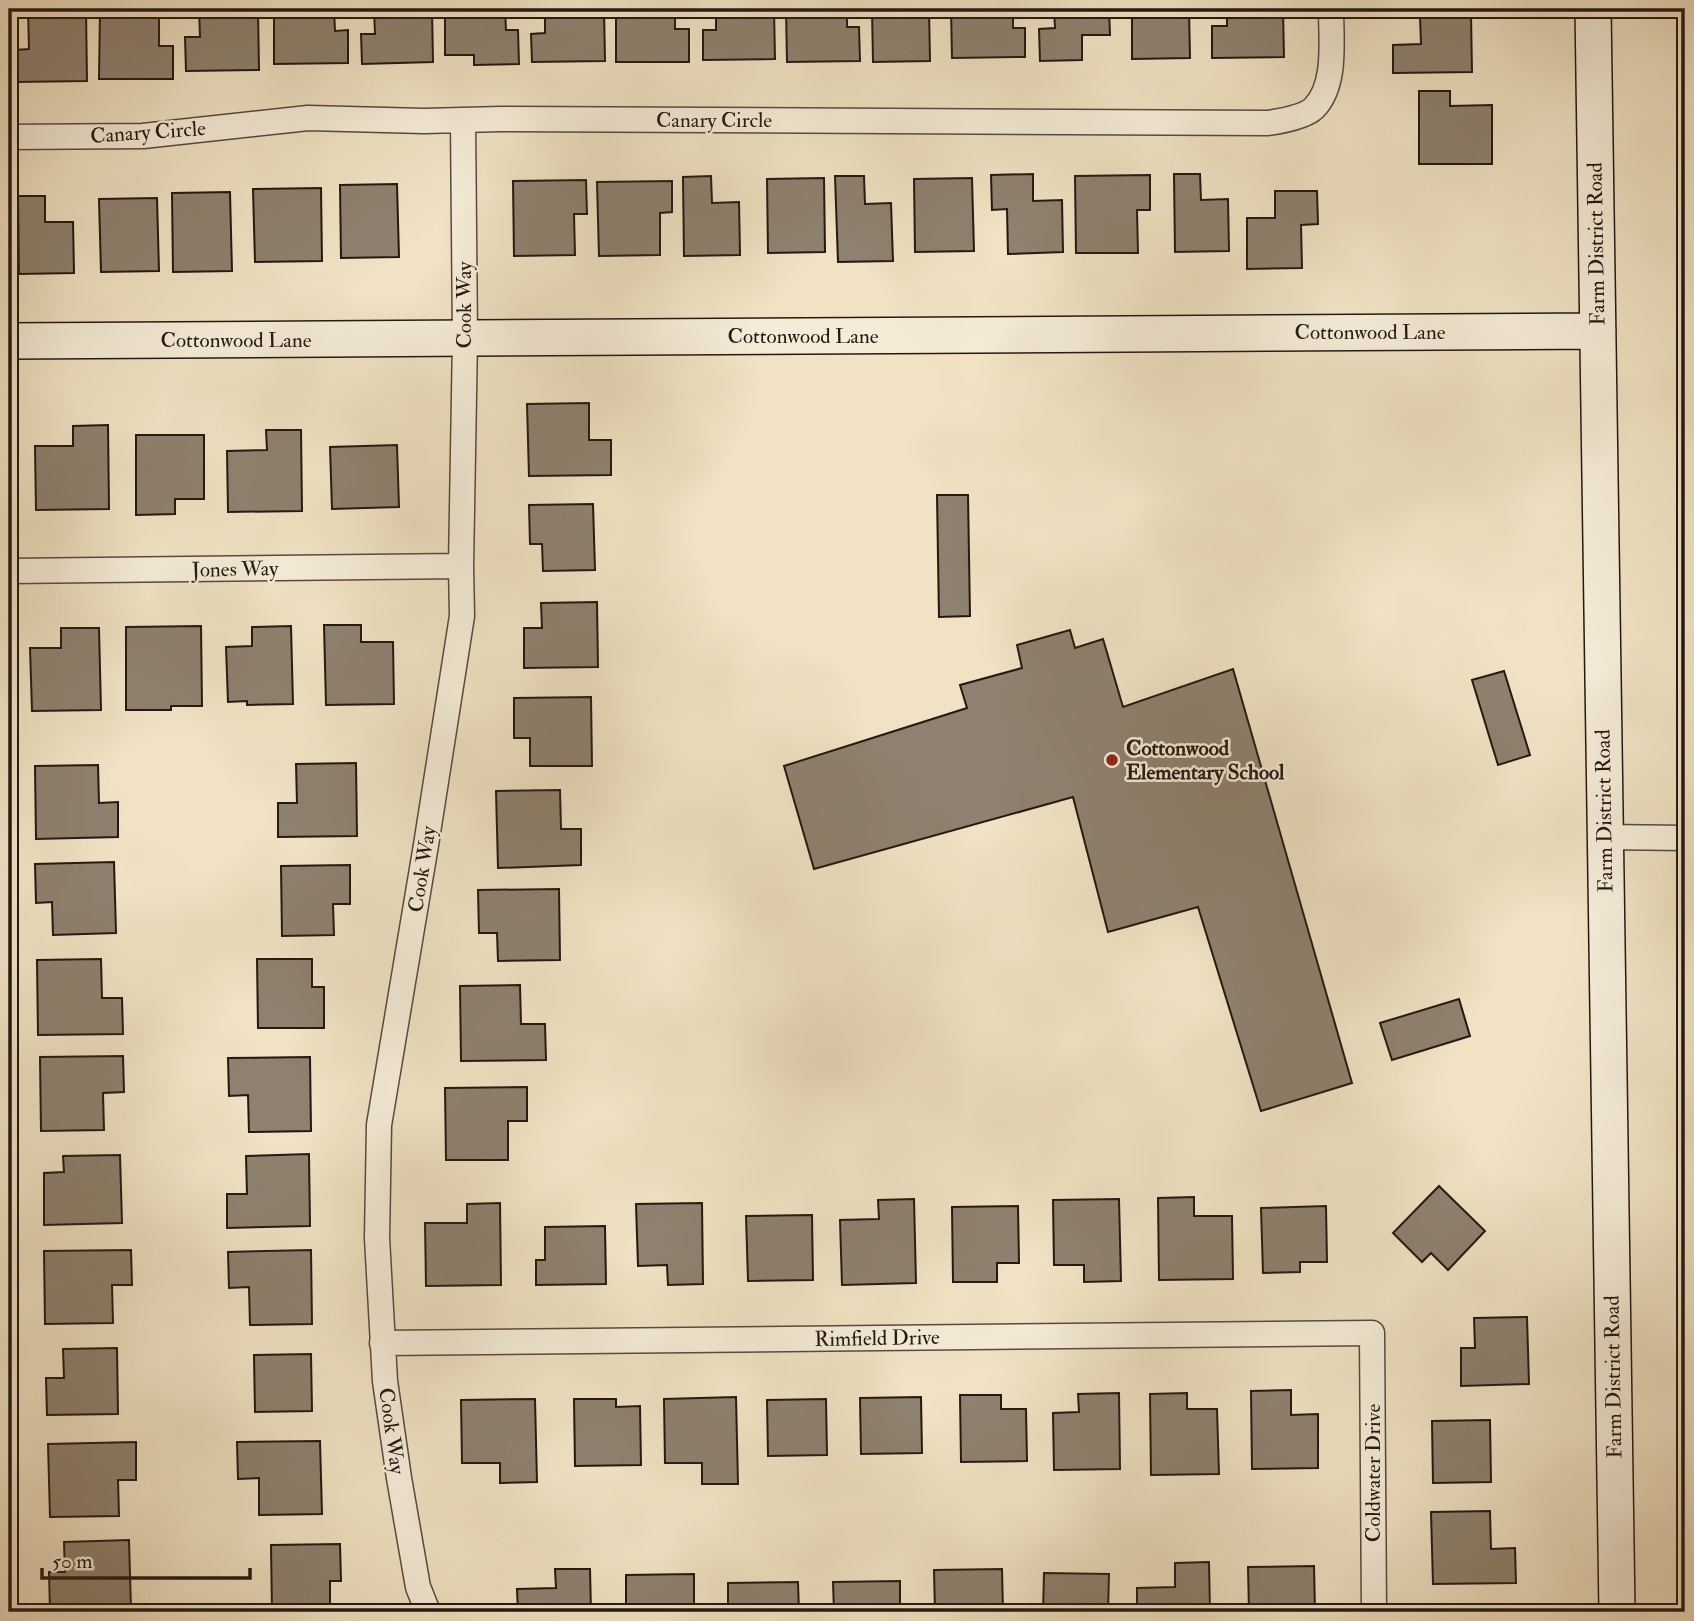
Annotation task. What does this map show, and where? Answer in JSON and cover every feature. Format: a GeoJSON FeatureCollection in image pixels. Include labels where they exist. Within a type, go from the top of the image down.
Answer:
{"type":"FeatureCollection","features":[{"type":"Feature","properties":{"kind":"main road","name":"Farm District Road"},"geometry":{"type":"LineString","coordinates":[[1593,9],[1617,1612]]}},
{"type":"Feature","properties":{"kind":"main road","name":"Cottonwood Lane"},"geometry":{"type":"LineString","coordinates":[[9,341],[1598,331]]}},
{"type":"Feature","properties":{"kind":"street","name":"Canary Circle"},"geometry":{"type":"LineString","coordinates":[[9,137],[143,136],[308,118],[424,121],[501,119],[1268,123],[1291,119],[1313,110],[1323,94],[1331,70],[1331,9]]}},
{"type":"Feature","properties":{"kind":"street","name":"Cook Way"},"geometry":{"type":"LineString","coordinates":[[428,1612],[418,1587],[398,1478],[385,1381],[377,1238],[379,1125],[462,616],[465,338],[463,120]]}},
{"type":"Feature","properties":{"kind":"street","name":"Jones Way"},"geometry":{"type":"LineString","coordinates":[[9,571],[461,566]]}},
{"type":"Feature","properties":{"kind":"street"},"geometry":{"type":"LineString","coordinates":[[1604,837],[1685,838]]}},
{"type":"Feature","properties":{"kind":"street","name":"Rimfield Drive"},"geometry":{"type":"LineString","coordinates":[[382,1343],[1372,1333]]}},
{"type":"Feature","properties":{"kind":"street","name":"Coldwater Drive"},"geometry":{"type":"LineString","coordinates":[[1372,1333],[1374,1612]]}},
{"type":"Feature","properties":{"kind":"building"},"geometry":{"type":"Polygon","coordinates":[[[28,9],[86,9],[87,81],[16,82],[15,50],[29,49],[28,9]]]}},
{"type":"Feature","properties":{"kind":"building"},"geometry":{"type":"Polygon","coordinates":[[[100,9],[159,9],[159,46],[173,46],[173,79],[99,79],[100,9]]]}},
{"type":"Feature","properties":{"kind":"building"},"geometry":{"type":"Polygon","coordinates":[[[199,9],[258,9],[259,70],[186,71],[185,37],[200,37],[199,9]]]}},
{"type":"Feature","properties":{"kind":"building"},"geometry":{"type":"Polygon","coordinates":[[[274,9],[334,9],[335,31],[348,30],[348,63],[274,64],[274,9]]]}},
{"type":"Feature","properties":{"kind":"building"},"geometry":{"type":"Polygon","coordinates":[[[374,9],[432,9],[433,62],[362,64],[361,34],[375,34],[374,9]]]}},
{"type":"Feature","properties":{"kind":"building"},"geometry":{"type":"Polygon","coordinates":[[[445,9],[505,9],[506,30],[518,30],[519,64],[474,65],[474,55],[445,55],[445,9]]]}},
{"type":"Feature","properties":{"kind":"building"},"geometry":{"type":"Polygon","coordinates":[[[545,9],[604,9],[605,61],[532,62],[531,34],[545,33],[545,9]]]}},
{"type":"Feature","properties":{"kind":"building"},"geometry":{"type":"Polygon","coordinates":[[[616,9],[675,9],[675,29],[689,29],[689,62],[616,62],[616,9]]]}},
{"type":"Feature","properties":{"kind":"building"},"geometry":{"type":"Polygon","coordinates":[[[716,9],[774,9],[775,59],[703,60],[703,30],[716,30],[716,9]]]}},
{"type":"Feature","properties":{"kind":"building"},"geometry":{"type":"Polygon","coordinates":[[[786,9],[847,9],[847,27],[859,27],[860,61],[787,62],[786,9]]]}},
{"type":"Feature","properties":{"kind":"building"},"geometry":{"type":"Polygon","coordinates":[[[872,9],[929,9],[930,61],[873,62],[872,9]]]}},
{"type":"Feature","properties":{"kind":"building"},"geometry":{"type":"Polygon","coordinates":[[[951,9],[1013,9],[1013,28],[1025,28],[1025,57],[952,58],[951,9]]]}},
{"type":"Feature","properties":{"kind":"building"},"geometry":{"type":"Polygon","coordinates":[[[1054,9],[1109,9],[1110,35],[1082,35],[1082,60],[1040,61],[1039,29],[1055,28],[1054,9]]]}},
{"type":"Feature","properties":{"kind":"building"},"geometry":{"type":"Polygon","coordinates":[[[1132,9],[1189,9],[1190,58],[1132,59],[1132,9]]]}},
{"type":"Feature","properties":{"kind":"building"},"geometry":{"type":"Polygon","coordinates":[[[1227,9],[1283,9],[1284,57],[1212,58],[1212,26],[1227,26],[1227,9]]]}},
{"type":"Feature","properties":{"kind":"building"},"geometry":{"type":"Polygon","coordinates":[[[1471,15],[1472,72],[1393,73],[1393,45],[1421,44],[1420,16],[1471,15]]]}},
{"type":"Feature","properties":{"kind":"building"},"geometry":{"type":"Polygon","coordinates":[[[1419,91],[1450,91],[1450,106],[1492,105],[1492,164],[1419,164],[1419,91]]]}},
{"type":"Feature","properties":{"kind":"building"},"geometry":{"type":"Polygon","coordinates":[[[1033,174],[1033,201],[1062,200],[1063,252],[1008,254],[1007,209],[992,210],[991,175],[1033,174]]]}},
{"type":"Feature","properties":{"kind":"building"},"geometry":{"type":"Polygon","coordinates":[[[1174,174],[1200,174],[1201,200],[1228,199],[1229,251],[1175,252],[1174,174]]]}},
{"type":"Feature","properties":{"kind":"building"},"geometry":{"type":"Polygon","coordinates":[[[1150,175],[1150,210],[1137,210],[1138,253],[1076,253],[1075,176],[1150,175]]]}},
{"type":"Feature","properties":{"kind":"building"},"geometry":{"type":"Polygon","coordinates":[[[711,176],[712,203],[739,202],[740,255],[684,256],[683,177],[711,176]]]}},
{"type":"Feature","properties":{"kind":"building"},"geometry":{"type":"Polygon","coordinates":[[[835,176],[864,176],[865,204],[891,203],[893,261],[838,262],[835,176]]]}},
{"type":"Feature","properties":{"kind":"building"},"geometry":{"type":"Polygon","coordinates":[[[824,178],[825,252],[768,253],[767,179],[824,178]]]}},
{"type":"Feature","properties":{"kind":"building"},"geometry":{"type":"Polygon","coordinates":[[[972,178],[974,251],[915,252],[914,179],[972,178]]]}},
{"type":"Feature","properties":{"kind":"building"},"geometry":{"type":"Polygon","coordinates":[[[586,180],[587,214],[574,214],[575,255],[514,256],[513,181],[586,180]]]}},
{"type":"Feature","properties":{"kind":"building"},"geometry":{"type":"Polygon","coordinates":[[[672,181],[672,212],[660,213],[660,255],[599,256],[597,182],[672,181]]]}},
{"type":"Feature","properties":{"kind":"building"},"geometry":{"type":"Polygon","coordinates":[[[397,184],[399,257],[341,258],[340,185],[397,184]]]}},
{"type":"Feature","properties":{"kind":"building"},"geometry":{"type":"Polygon","coordinates":[[[321,188],[322,261],[255,262],[253,189],[321,188]]]}},
{"type":"Feature","properties":{"kind":"building"},"geometry":{"type":"Polygon","coordinates":[[[1275,191],[1317,191],[1318,224],[1301,225],[1302,268],[1247,269],[1247,218],[1275,218],[1275,191]]]}},
{"type":"Feature","properties":{"kind":"building"},"geometry":{"type":"Polygon","coordinates":[[[230,192],[232,271],[173,272],[172,193],[230,192]]]}},
{"type":"Feature","properties":{"kind":"building"},"geometry":{"type":"Polygon","coordinates":[[[18,196],[45,196],[45,222],[73,222],[74,273],[19,274],[18,196]]]}},
{"type":"Feature","properties":{"kind":"building"},"geometry":{"type":"Polygon","coordinates":[[[157,198],[159,271],[101,272],[99,199],[157,198]]]}},
{"type":"Feature","properties":{"kind":"building"},"geometry":{"type":"Polygon","coordinates":[[[589,403],[589,440],[611,440],[611,475],[529,476],[527,404],[589,403]]]}},
{"type":"Feature","properties":{"kind":"building"},"geometry":{"type":"Polygon","coordinates":[[[108,425],[109,509],[36,510],[35,446],[73,446],[73,426],[108,425]]]}},
{"type":"Feature","properties":{"kind":"building"},"geometry":{"type":"Polygon","coordinates":[[[266,430],[301,430],[302,511],[228,512],[227,451],[267,450],[266,430]]]}},
{"type":"Feature","properties":{"kind":"building"},"geometry":{"type":"Polygon","coordinates":[[[136,435],[204,435],[204,499],[175,499],[175,514],[136,515],[136,435]]]}},
{"type":"Feature","properties":{"kind":"building"},"geometry":{"type":"Polygon","coordinates":[[[397,445],[399,507],[332,509],[330,447],[397,445]]]}},
{"type":"Feature","properties":{"kind":"building"},"geometry":{"type":"Polygon","coordinates":[[[937,495],[968,495],[970,616],[939,617],[937,495]]]}},
{"type":"Feature","properties":{"kind":"building"},"geometry":{"type":"Polygon","coordinates":[[[593,504],[595,570],[543,571],[542,544],[530,544],[529,505],[593,504]]]}},
{"type":"Feature","properties":{"kind":"building"},"geometry":{"type":"Polygon","coordinates":[[[597,602],[598,667],[524,668],[524,628],[542,628],[541,603],[597,602]]]}},
{"type":"Feature","properties":{"kind":"building"},"geometry":{"type":"Polygon","coordinates":[[[324,625],[361,625],[361,642],[393,642],[394,704],[326,705],[324,625]]]}},
{"type":"Feature","properties":{"kind":"building"},"geometry":{"type":"Polygon","coordinates":[[[201,626],[202,706],[171,706],[171,710],[126,710],[126,627],[201,626]]]}},
{"type":"Feature","properties":{"kind":"building"},"geometry":{"type":"Polygon","coordinates":[[[291,626],[293,704],[247,705],[247,701],[228,702],[226,647],[252,646],[252,627],[291,626]]]}},
{"type":"Feature","properties":{"kind":"building"},"geometry":{"type":"Polygon","coordinates":[[[61,628],[99,628],[101,710],[32,711],[30,648],[61,648],[61,628]]]}},
{"type":"Feature","properties":{"kind":"building"},"geometry":{"type":"Polygon","coordinates":[[[1070,630],[1075,648],[1103,639],[1123,707],[1233,669],[1352,1083],[1261,1111],[1198,907],[1108,932],[1073,797],[814,869],[784,766],[967,708],[960,685],[1022,668],[1017,645],[1070,630]]]}},
{"type":"Feature","properties":{"kind":"building"},"geometry":{"type":"Polygon","coordinates":[[[1504,671],[1530,755],[1498,765],[1472,680],[1504,671]]]}},
{"type":"Feature","properties":{"kind":"building"},"geometry":{"type":"Polygon","coordinates":[[[591,697],[592,766],[530,766],[530,738],[514,738],[514,698],[591,697]]]}},
{"type":"Feature","properties":{"kind":"building"},"geometry":{"type":"Polygon","coordinates":[[[356,763],[357,836],[278,837],[278,803],[297,803],[296,764],[356,763]]]}},
{"type":"Feature","properties":{"kind":"building"},"geometry":{"type":"Polygon","coordinates":[[[98,765],[99,803],[118,802],[118,837],[36,839],[35,766],[98,765]]]}},
{"type":"Feature","properties":{"kind":"building"},"geometry":{"type":"Polygon","coordinates":[[[560,790],[561,829],[581,829],[581,865],[498,868],[496,791],[560,790]]]}},
{"type":"Feature","properties":{"kind":"building"},"geometry":{"type":"Polygon","coordinates":[[[114,862],[116,933],[53,935],[52,902],[36,903],[35,864],[114,862]]]}},
{"type":"Feature","properties":{"kind":"building"},"geometry":{"type":"Polygon","coordinates":[[[350,865],[350,904],[333,904],[334,935],[282,936],[281,866],[350,865]]]}},
{"type":"Feature","properties":{"kind":"building"},"geometry":{"type":"Polygon","coordinates":[[[559,889],[560,960],[498,961],[497,933],[479,933],[478,890],[559,889]]]}},
{"type":"Feature","properties":{"kind":"building"},"geometry":{"type":"Polygon","coordinates":[[[101,959],[102,998],[122,998],[123,1034],[38,1035],[37,960],[101,959]]]}},
{"type":"Feature","properties":{"kind":"building"},"geometry":{"type":"Polygon","coordinates":[[[257,959],[312,959],[312,987],[324,987],[324,1028],[258,1028],[257,959]]]}},
{"type":"Feature","properties":{"kind":"building"},"geometry":{"type":"Polygon","coordinates":[[[520,985],[521,1024],[545,1024],[546,1060],[461,1061],[460,986],[520,985]]]}},
{"type":"Feature","properties":{"kind":"building"},"geometry":{"type":"Polygon","coordinates":[[[1459,999],[1470,1036],[1392,1060],[1380,1023],[1459,999]]]}},
{"type":"Feature","properties":{"kind":"building"},"geometry":{"type":"Polygon","coordinates":[[[123,1056],[124,1092],[103,1093],[104,1130],[41,1131],[40,1057],[123,1056]]]}},
{"type":"Feature","properties":{"kind":"building"},"geometry":{"type":"Polygon","coordinates":[[[310,1057],[311,1131],[249,1132],[248,1095],[229,1096],[228,1058],[310,1057]]]}},
{"type":"Feature","properties":{"kind":"building"},"geometry":{"type":"Polygon","coordinates":[[[527,1087],[527,1121],[508,1121],[508,1160],[446,1160],[445,1088],[527,1087]]]}},
{"type":"Feature","properties":{"kind":"building"},"geometry":{"type":"Polygon","coordinates":[[[309,1154],[310,1226],[227,1228],[227,1194],[247,1194],[246,1156],[309,1154]]]}},
{"type":"Feature","properties":{"kind":"building"},"geometry":{"type":"Polygon","coordinates":[[[120,1155],[122,1223],[44,1225],[44,1173],[64,1172],[63,1156],[120,1155]]]}},
{"type":"Feature","properties":{"kind":"building"},"geometry":{"type":"Polygon","coordinates":[[[1439,1186],[1485,1231],[1448,1270],[1431,1253],[1422,1262],[1393,1233],[1439,1186]]]}},
{"type":"Feature","properties":{"kind":"building"},"geometry":{"type":"Polygon","coordinates":[[[1194,1197],[1194,1216],[1232,1216],[1233,1279],[1159,1280],[1158,1198],[1194,1197]]]}},
{"type":"Feature","properties":{"kind":"building"},"geometry":{"type":"Polygon","coordinates":[[[914,1199],[916,1283],[842,1285],[840,1220],[879,1219],[878,1200],[914,1199]]]}},
{"type":"Feature","properties":{"kind":"building"},"geometry":{"type":"Polygon","coordinates":[[[1119,1199],[1121,1281],[1084,1282],[1084,1265],[1054,1265],[1053,1200],[1119,1199]]]}},
{"type":"Feature","properties":{"kind":"building"},"geometry":{"type":"Polygon","coordinates":[[[500,1203],[501,1285],[426,1286],[425,1223],[467,1223],[467,1204],[500,1203]]]}},
{"type":"Feature","properties":{"kind":"building"},"geometry":{"type":"Polygon","coordinates":[[[702,1203],[703,1284],[668,1285],[667,1265],[638,1266],[636,1204],[702,1203]]]}},
{"type":"Feature","properties":{"kind":"building"},"geometry":{"type":"Polygon","coordinates":[[[1018,1206],[1019,1263],[997,1263],[997,1282],[953,1282],[952,1207],[1018,1206]]]}},
{"type":"Feature","properties":{"kind":"building"},"geometry":{"type":"Polygon","coordinates":[[[1326,1206],[1327,1262],[1300,1262],[1300,1272],[1263,1273],[1261,1208],[1326,1206]]]}},
{"type":"Feature","properties":{"kind":"building"},"geometry":{"type":"Polygon","coordinates":[[[812,1215],[813,1280],[748,1281],[746,1216],[812,1215]]]}},
{"type":"Feature","properties":{"kind":"building"},"geometry":{"type":"Polygon","coordinates":[[[605,1226],[606,1284],[536,1285],[536,1260],[545,1260],[545,1227],[605,1226]]]}},
{"type":"Feature","properties":{"kind":"building"},"geometry":{"type":"Polygon","coordinates":[[[131,1250],[132,1285],[112,1285],[113,1323],[45,1324],[44,1251],[131,1250]]]}},
{"type":"Feature","properties":{"kind":"building"},"geometry":{"type":"Polygon","coordinates":[[[311,1250],[312,1324],[250,1325],[249,1287],[229,1288],[228,1252],[311,1250]]]}},
{"type":"Feature","properties":{"kind":"building"},"geometry":{"type":"Polygon","coordinates":[[[1527,1317],[1529,1384],[1461,1386],[1461,1348],[1475,1348],[1474,1318],[1527,1317]]]}},
{"type":"Feature","properties":{"kind":"building"},"geometry":{"type":"Polygon","coordinates":[[[117,1348],[118,1414],[47,1415],[46,1378],[64,1378],[63,1349],[117,1348]]]}},
{"type":"Feature","properties":{"kind":"building"},"geometry":{"type":"Polygon","coordinates":[[[311,1354],[312,1411],[255,1412],[254,1355],[311,1354]]]}},
{"type":"Feature","properties":{"kind":"building"},"geometry":{"type":"Polygon","coordinates":[[[1291,1390],[1291,1415],[1318,1414],[1318,1468],[1252,1469],[1251,1391],[1291,1390]]]}},
{"type":"Feature","properties":{"kind":"building"},"geometry":{"type":"Polygon","coordinates":[[[1119,1393],[1120,1469],[1054,1470],[1053,1413],[1079,1412],[1078,1394],[1119,1393]]]}},
{"type":"Feature","properties":{"kind":"building"},"geometry":{"type":"Polygon","coordinates":[[[1187,1393],[1187,1409],[1217,1409],[1219,1474],[1151,1475],[1150,1394],[1187,1393]]]}},
{"type":"Feature","properties":{"kind":"building"},"geometry":{"type":"Polygon","coordinates":[[[960,1395],[1001,1395],[1001,1409],[1026,1409],[1027,1461],[961,1462],[960,1395]]]}},
{"type":"Feature","properties":{"kind":"building"},"geometry":{"type":"Polygon","coordinates":[[[736,1397],[738,1484],[702,1484],[702,1463],[665,1463],[664,1399],[736,1397]]]}},
{"type":"Feature","properties":{"kind":"building"},"geometry":{"type":"Polygon","coordinates":[[[921,1397],[922,1453],[861,1454],[860,1398],[921,1397]]]}},
{"type":"Feature","properties":{"kind":"building"},"geometry":{"type":"Polygon","coordinates":[[[535,1399],[537,1482],[500,1483],[500,1463],[462,1463],[461,1400],[535,1399]]]}},
{"type":"Feature","properties":{"kind":"building"},"geometry":{"type":"Polygon","coordinates":[[[574,1399],[616,1399],[616,1407],[640,1406],[641,1465],[575,1466],[574,1399]]]}},
{"type":"Feature","properties":{"kind":"building"},"geometry":{"type":"Polygon","coordinates":[[[826,1399],[827,1455],[768,1456],[767,1400],[826,1399]]]}},
{"type":"Feature","properties":{"kind":"building"},"geometry":{"type":"Polygon","coordinates":[[[1490,1420],[1491,1482],[1433,1483],[1432,1421],[1490,1420]]]}},
{"type":"Feature","properties":{"kind":"building"},"geometry":{"type":"Polygon","coordinates":[[[320,1441],[322,1514],[259,1515],[259,1478],[238,1479],[237,1442],[320,1441]]]}},
{"type":"Feature","properties":{"kind":"building"},"geometry":{"type":"Polygon","coordinates":[[[136,1442],[136,1480],[118,1480],[119,1516],[50,1517],[48,1444],[136,1442]]]}},
{"type":"Feature","properties":{"kind":"building"},"geometry":{"type":"Polygon","coordinates":[[[1490,1511],[1491,1549],[1515,1548],[1516,1583],[1433,1584],[1431,1512],[1490,1511]]]}},
{"type":"Feature","properties":{"kind":"building"},"geometry":{"type":"Polygon","coordinates":[[[129,1540],[131,1609],[50,1611],[49,1572],[65,1572],[64,1542],[129,1540]]]}},
{"type":"Feature","properties":{"kind":"building"},"geometry":{"type":"Polygon","coordinates":[[[340,1544],[341,1581],[330,1581],[330,1611],[272,1612],[271,1545],[340,1544]]]}},
{"type":"Feature","properties":{"kind":"building"},"geometry":{"type":"Polygon","coordinates":[[[1209,1562],[1210,1612],[1137,1612],[1137,1588],[1175,1587],[1175,1563],[1209,1562]]]}},
{"type":"Feature","properties":{"kind":"building"},"geometry":{"type":"Polygon","coordinates":[[[1314,1566],[1315,1612],[1249,1612],[1248,1567],[1314,1566]]]}},
{"type":"Feature","properties":{"kind":"building"},"geometry":{"type":"Polygon","coordinates":[[[555,1569],[590,1569],[591,1612],[518,1612],[517,1589],[556,1588],[555,1569]]]}},
{"type":"Feature","properties":{"kind":"building"},"geometry":{"type":"Polygon","coordinates":[[[1002,1569],[1003,1612],[935,1612],[934,1570],[1002,1569]]]}},
{"type":"Feature","properties":{"kind":"building"},"geometry":{"type":"Polygon","coordinates":[[[1044,1573],[1109,1574],[1108,1612],[1043,1612],[1044,1573]]]}},
{"type":"Feature","properties":{"kind":"building"},"geometry":{"type":"Polygon","coordinates":[[[694,1574],[694,1612],[626,1612],[626,1575],[694,1574]]]}},
{"type":"Feature","properties":{"kind":"building"},"geometry":{"type":"Polygon","coordinates":[[[900,1581],[900,1612],[834,1612],[833,1582],[900,1581]]]}},
{"type":"Feature","properties":{"kind":"building"},"geometry":{"type":"Polygon","coordinates":[[[798,1582],[799,1612],[728,1612],[728,1583],[798,1582]]]}},
{"type":"Feature","properties":{"kind":"building"},"geometry":{"type":"Polygon","coordinates":[[[1519,1609],[1519,1612],[1432,1612],[1432,1611],[1519,1609]]]}},
{"type":"Feature","properties":{"kind":"place","name":"Cottonwood Elementary School"},"geometry":{"type":"Point","coordinates":[1112,760]}}]}
